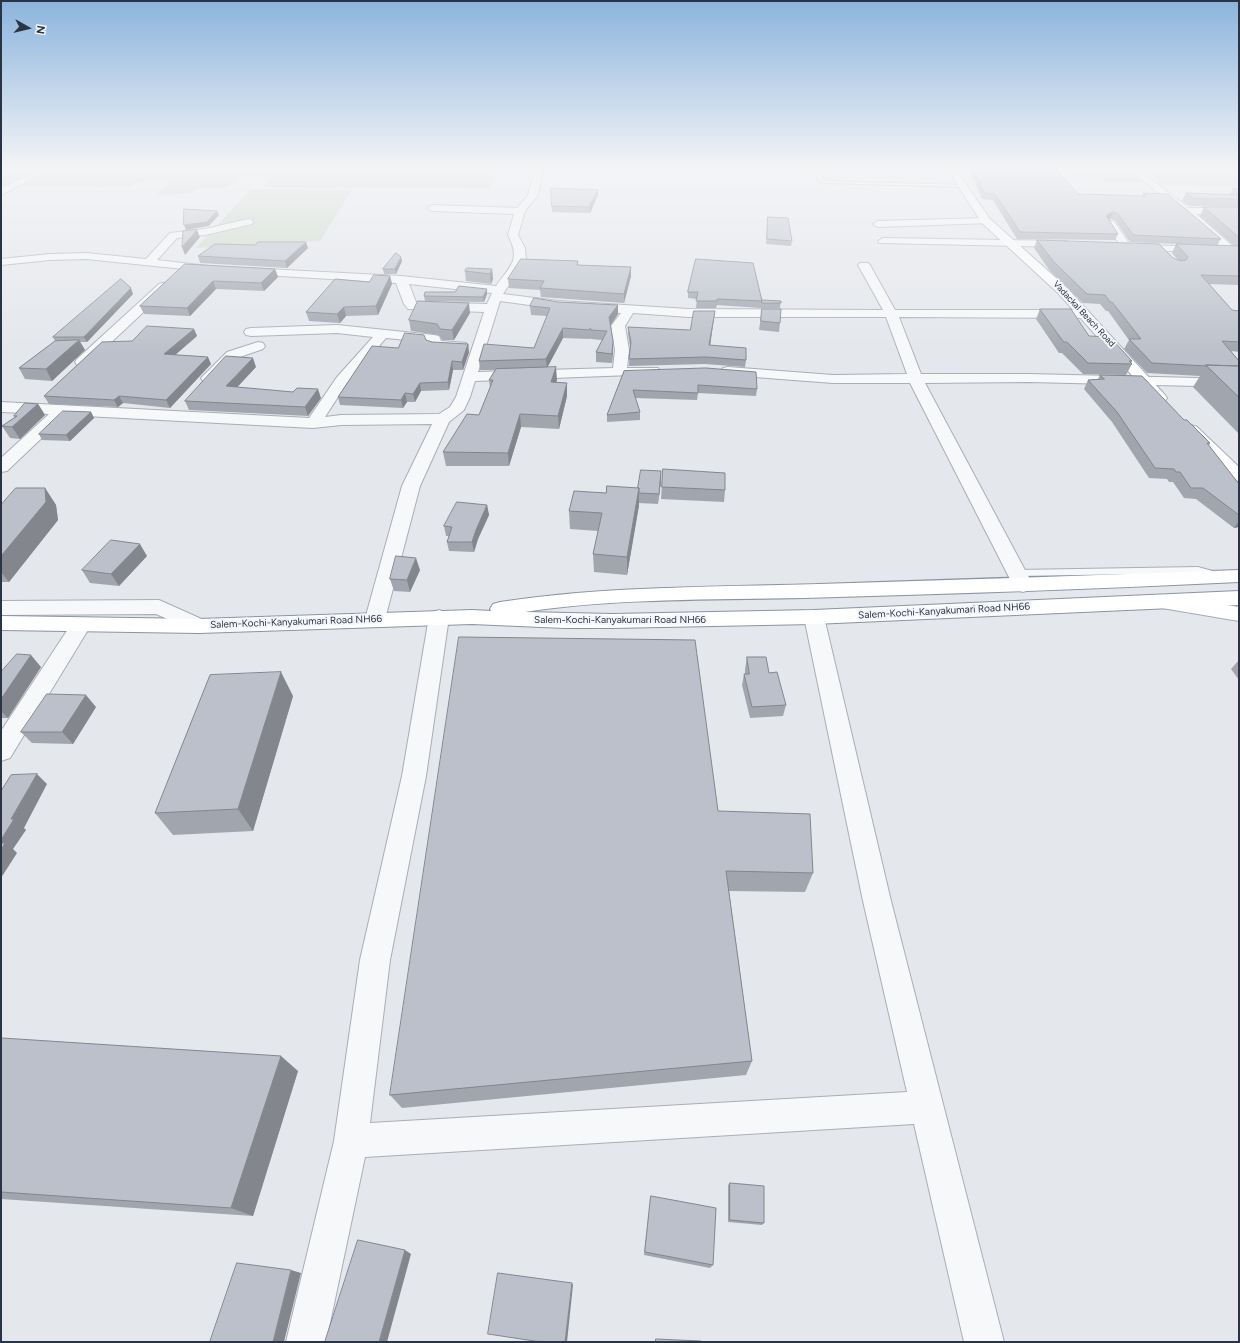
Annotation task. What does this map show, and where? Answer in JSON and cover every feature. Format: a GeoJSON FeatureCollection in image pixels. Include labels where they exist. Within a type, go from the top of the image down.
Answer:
{"type":"FeatureCollection","features":[{"type":"Feature","properties":{"kind":"main road","name":"Vadackal Beach Road"},"geometry":{"type":"LineString","coordinates":[[996,230],[1062,290],[1168,406]]}},
{"type":"Feature","properties":{"kind":"main road"},"geometry":{"type":"LineString","coordinates":[[1185,423],[1239,476]]}},
{"type":"Feature","properties":{"kind":"main road"},"geometry":{"type":"LineString","coordinates":[[444,617],[545,602],[625,596],[1020,579],[1231,577]]}},
{"type":"Feature","properties":{"kind":"main road","name":"Salem-Kochi-Kanyakumari Road NH66"},"geometry":{"type":"LineString","coordinates":[[1,623],[200,626],[444,617],[612,622],[814,617],[1034,607],[1169,603],[1239,598]]}},
{"type":"Feature","properties":{"kind":"main road"},"geometry":{"type":"LineString","coordinates":[[1169,603],[1239,614]]}},
{"type":"Feature","properties":{"kind":"street"},"geometry":{"type":"LineString","coordinates":[[149,262],[174,235],[215,230]]}},
{"type":"Feature","properties":{"kind":"street"},"geometry":{"type":"LineString","coordinates":[[1,407],[62,410],[179,409],[313,423],[341,420],[442,419],[456,410],[463,397],[468,377],[495,298],[520,260],[520,248],[513,235],[515,230]]}},
{"type":"Feature","properties":{"kind":"street"},"geometry":{"type":"LineString","coordinates":[[1115,230],[1126,246]]}},
{"type":"Feature","properties":{"kind":"street"},"geometry":{"type":"LineString","coordinates":[[1208,230],[1235,253]]}},
{"type":"Feature","properties":{"kind":"street"},"geometry":{"type":"LineString","coordinates":[[883,241],[1080,244]]}},
{"type":"Feature","properties":{"kind":"street"},"geometry":{"type":"LineString","coordinates":[[1111,245],[1235,253]]}},
{"type":"Feature","properties":{"kind":"street"},"geometry":{"type":"LineString","coordinates":[[1159,248],[1172,262]]}},
{"type":"Feature","properties":{"kind":"street"},"geometry":{"type":"LineString","coordinates":[[1,262],[50,257],[86,256],[221,269]]}},
{"type":"Feature","properties":{"kind":"street"},"geometry":{"type":"LineString","coordinates":[[864,265],[891,313],[914,378],[1020,579]]}},
{"type":"Feature","properties":{"kind":"street"},"geometry":{"type":"LineString","coordinates":[[72,372],[185,266]]}},
{"type":"Feature","properties":{"kind":"street"},"geometry":{"type":"LineString","coordinates":[[235,270],[401,280],[495,298],[559,305],[629,310],[689,313],[766,314],[1084,314]]}},
{"type":"Feature","properties":{"kind":"street"},"geometry":{"type":"LineString","coordinates":[[401,280],[412,306],[495,298]]}},
{"type":"Feature","properties":{"kind":"street"},"geometry":{"type":"LineString","coordinates":[[620,372],[622,350],[618,326],[629,310]]}},
{"type":"Feature","properties":{"kind":"street"},"geometry":{"type":"LineString","coordinates":[[251,332],[337,329],[434,339],[434,345],[478,347]]}},
{"type":"Feature","properties":{"kind":"street"},"geometry":{"type":"LineString","coordinates":[[313,423],[342,380],[383,333]]}},
{"type":"Feature","properties":{"kind":"street"},"geometry":{"type":"LineString","coordinates":[[200,387],[232,355],[258,346]]}},
{"type":"Feature","properties":{"kind":"street"},"geometry":{"type":"LineString","coordinates":[[712,370],[834,379],[914,378],[1144,380],[1239,383]]}},
{"type":"Feature","properties":{"kind":"street"},"geometry":{"type":"LineString","coordinates":[[468,377],[664,371]]}},
{"type":"Feature","properties":{"kind":"street"},"geometry":{"type":"LineString","coordinates":[[33,408],[44,398]]}},
{"type":"Feature","properties":{"kind":"street"},"geometry":{"type":"LineString","coordinates":[[1,467],[62,410]]}},
{"type":"Feature","properties":{"kind":"street"},"geometry":{"type":"LineString","coordinates":[[375,620],[411,486],[442,419]]}},
{"type":"Feature","properties":{"kind":"street"},"geometry":{"type":"LineString","coordinates":[[1,608],[159,607],[200,626]]}},
{"type":"Feature","properties":{"kind":"street"},"geometry":{"type":"LineString","coordinates":[[306,1342],[352,1142],[375,960],[414,776],[430,667],[444,617]]}},
{"type":"Feature","properties":{"kind":"street"},"geometry":{"type":"LineString","coordinates":[[814,617],[877,901],[984,1342]]}},
{"type":"Feature","properties":{"kind":"street"},"geometry":{"type":"LineString","coordinates":[[1,751],[81,625]]}},
{"type":"Feature","properties":{"kind":"street"},"geometry":{"type":"LineString","coordinates":[[352,1142],[927,1107]]}},
{"type":"Feature","properties":{"kind":"green space"},"geometry":{"type":"Polygon","coordinates":[[[213,230],[327,230],[320,241],[196,248],[213,230]]]}},
{"type":"Feature","properties":{"kind":"building"},"geometry":{"type":"Polygon","coordinates":[[[197,230],[182,247],[183,231],[197,230]]]}},
{"type":"Feature","properties":{"kind":"building"},"geometry":{"type":"Polygon","coordinates":[[[767,230],[790,230],[792,241],[767,239],[767,230]]]}},
{"type":"Feature","properties":{"kind":"building"},"geometry":{"type":"Polygon","coordinates":[[[1018,230],[1115,230],[1118,234],[1020,232],[1018,230]]]}},
{"type":"Feature","properties":{"kind":"building"},"geometry":{"type":"Polygon","coordinates":[[[1129,230],[1210,230],[1221,239],[1133,235],[1129,230]]]}},
{"type":"Feature","properties":{"kind":"building"},"geometry":{"type":"Polygon","coordinates":[[[1230,230],[1239,230],[1239,237],[1230,230]]]}},
{"type":"Feature","properties":{"kind":"building"},"geometry":{"type":"Polygon","coordinates":[[[1037,240],[1159,244],[1173,258],[1181,261],[1186,260],[1188,257],[1176,244],[1239,246],[1239,276],[1201,275],[1232,310],[1239,311],[1239,342],[1222,341],[1239,361],[1239,366],[1152,363],[1129,339],[1141,339],[1112,302],[1110,302],[1105,295],[1087,294],[1054,262],[1037,240]]]}},
{"type":"Feature","properties":{"kind":"building"},"geometry":{"type":"Polygon","coordinates":[[[258,242],[306,242],[285,261],[198,256],[215,244],[255,245],[258,242]]]}},
{"type":"Feature","properties":{"kind":"building"},"geometry":{"type":"Polygon","coordinates":[[[396,253],[401,257],[395,269],[383,269],[396,253]]]}},
{"type":"Feature","properties":{"kind":"building"},"geometry":{"type":"Polygon","coordinates":[[[521,259],[578,261],[577,265],[631,267],[624,294],[540,288],[544,281],[508,279],[521,259]]]}},
{"type":"Feature","properties":{"kind":"building"},"geometry":{"type":"Polygon","coordinates":[[[696,259],[753,263],[762,301],[717,299],[717,301],[696,301],[698,292],[688,292],[696,259]]]}},
{"type":"Feature","properties":{"kind":"building"},"geometry":{"type":"Polygon","coordinates":[[[185,264],[275,269],[261,283],[213,281],[187,308],[140,306],[185,264]]]}},
{"type":"Feature","properties":{"kind":"building"},"geometry":{"type":"Polygon","coordinates":[[[467,268],[492,269],[490,274],[465,271],[467,268]]]}},
{"type":"Feature","properties":{"kind":"building"},"geometry":{"type":"Polygon","coordinates":[[[374,275],[390,276],[376,306],[344,307],[337,314],[306,312],[335,279],[369,282],[374,275]]]}},
{"type":"Feature","properties":{"kind":"building"},"geometry":{"type":"Polygon","coordinates":[[[121,279],[131,288],[84,337],[53,337],[121,279]]]}},
{"type":"Feature","properties":{"kind":"building"},"geometry":{"type":"Polygon","coordinates":[[[459,286],[487,289],[483,297],[424,296],[425,292],[455,292],[459,286]]]}},
{"type":"Feature","properties":{"kind":"building"},"geometry":{"type":"Polygon","coordinates":[[[534,298],[558,302],[618,305],[609,317],[613,341],[612,354],[596,352],[607,331],[591,330],[590,328],[590,330],[563,328],[546,359],[479,361],[484,344],[534,348],[550,308],[530,306],[534,298]]]}},
{"type":"Feature","properties":{"kind":"building"},"geometry":{"type":"Polygon","coordinates":[[[762,300],[781,301],[781,303],[762,303],[762,300]]]}},
{"type":"Feature","properties":{"kind":"building"},"geometry":{"type":"Polygon","coordinates":[[[418,301],[469,303],[452,330],[440,329],[437,324],[409,320],[418,301]]]}},
{"type":"Feature","properties":{"kind":"building"},"geometry":{"type":"Polygon","coordinates":[[[762,309],[781,309],[780,323],[761,321],[762,309]]]}},
{"type":"Feature","properties":{"kind":"building"},"geometry":{"type":"Polygon","coordinates":[[[1040,309],[1071,309],[1089,336],[1110,337],[1132,361],[1129,361],[1132,364],[1088,363],[1067,342],[1064,342],[1040,309]]]}},
{"type":"Feature","properties":{"kind":"building"},"geometry":{"type":"Polygon","coordinates":[[[694,311],[715,311],[709,345],[746,348],[746,360],[706,357],[629,359],[631,342],[628,327],[690,330],[694,311]]]}},
{"type":"Feature","properties":{"kind":"building"},"geometry":{"type":"Polygon","coordinates":[[[147,326],[194,329],[164,354],[208,357],[166,400],[119,396],[114,400],[44,396],[102,342],[132,341],[147,326]]]}},
{"type":"Feature","properties":{"kind":"building"},"geometry":{"type":"Polygon","coordinates":[[[405,333],[424,335],[426,340],[432,342],[468,344],[462,362],[452,361],[448,382],[420,383],[413,394],[405,393],[401,400],[338,397],[372,346],[398,348],[405,333]]]}},
{"type":"Feature","properties":{"kind":"building"},"geometry":{"type":"Polygon","coordinates":[[[79,340],[46,369],[19,368],[55,341],[79,340]]]}},
{"type":"Feature","properties":{"kind":"building"},"geometry":{"type":"Polygon","coordinates":[[[226,356],[253,358],[226,386],[293,392],[297,388],[318,389],[305,407],[185,401],[226,356]]]}},
{"type":"Feature","properties":{"kind":"building"},"geometry":{"type":"Polygon","coordinates":[[[1206,365],[1239,366],[1239,397],[1206,365]]]}},
{"type":"Feature","properties":{"kind":"building"},"geometry":{"type":"Polygon","coordinates":[[[556,367],[551,382],[567,383],[558,416],[520,414],[508,453],[443,452],[467,414],[479,415],[493,380],[489,380],[496,369],[556,367]]]}},
{"type":"Feature","properties":{"kind":"building"},"geometry":{"type":"Polygon","coordinates":[[[706,368],[756,372],[757,389],[698,385],[698,393],[633,390],[640,412],[607,415],[624,371],[706,368]]]}},
{"type":"Feature","properties":{"kind":"building"},"geometry":{"type":"Polygon","coordinates":[[[1100,375],[1142,376],[1184,420],[1187,420],[1210,443],[1207,443],[1239,484],[1239,515],[1203,488],[1191,488],[1180,472],[1176,472],[1174,469],[1155,468],[1117,412],[1088,380],[1104,379],[1100,375]]]}},
{"type":"Feature","properties":{"kind":"building"},"geometry":{"type":"Polygon","coordinates":[[[25,403],[38,404],[12,427],[2,426],[17,416],[14,416],[25,403]]]}},
{"type":"Feature","properties":{"kind":"building"},"geometry":{"type":"Polygon","coordinates":[[[63,411],[91,412],[66,435],[39,434],[63,411]]]}},
{"type":"Feature","properties":{"kind":"building"},"geometry":{"type":"Polygon","coordinates":[[[663,469],[725,473],[725,490],[662,487],[663,469]]]}},
{"type":"Feature","properties":{"kind":"building"},"geometry":{"type":"Polygon","coordinates":[[[641,470],[661,471],[659,494],[639,493],[638,488],[641,470]]]}},
{"type":"Feature","properties":{"kind":"building"},"geometry":{"type":"Polygon","coordinates":[[[607,486],[639,488],[627,557],[593,554],[602,513],[569,511],[574,491],[606,493],[607,486]]]}},
{"type":"Feature","properties":{"kind":"building"},"geometry":{"type":"Polygon","coordinates":[[[16,488],[45,488],[46,502],[1,556],[1,505],[16,488]]]}},
{"type":"Feature","properties":{"kind":"building"},"geometry":{"type":"Polygon","coordinates":[[[457,502],[487,505],[472,542],[447,542],[452,527],[444,526],[457,502]]]}},
{"type":"Feature","properties":{"kind":"building"},"geometry":{"type":"Polygon","coordinates":[[[111,540],[140,544],[111,574],[82,570],[111,540]]]}},
{"type":"Feature","properties":{"kind":"building"},"geometry":{"type":"Polygon","coordinates":[[[396,556],[416,558],[407,580],[390,579],[396,556]]]}},
{"type":"Feature","properties":{"kind":"building"},"geometry":{"type":"Polygon","coordinates":[[[459,637],[695,640],[718,811],[810,814],[813,873],[726,871],[752,1061],[390,1095],[459,637]]]}},
{"type":"Feature","properties":{"kind":"building"},"geometry":{"type":"Polygon","coordinates":[[[17,654],[31,655],[1,699],[1,672],[17,654]]]}},
{"type":"Feature","properties":{"kind":"building"},"geometry":{"type":"Polygon","coordinates":[[[747,657],[766,657],[769,673],[777,672],[786,705],[752,707],[744,674],[749,674],[747,657]]]}},
{"type":"Feature","properties":{"kind":"building"},"geometry":{"type":"Polygon","coordinates":[[[281,672],[238,809],[155,813],[210,675],[281,672]]]}},
{"type":"Feature","properties":{"kind":"building"},"geometry":{"type":"Polygon","coordinates":[[[47,694],[86,695],[62,732],[21,732],[47,694]]]}},
{"type":"Feature","properties":{"kind":"building"},"geometry":{"type":"Polygon","coordinates":[[[37,774],[11,819],[14,819],[1,840],[1,791],[11,775],[37,774]]]}},
{"type":"Feature","properties":{"kind":"building"},"geometry":{"type":"Polygon","coordinates":[[[1,843],[5,843],[1,850],[1,843]]]}},
{"type":"Feature","properties":{"kind":"building"},"geometry":{"type":"Polygon","coordinates":[[[2,1038],[281,1056],[231,1208],[1,1192],[2,1038]]]}},
{"type":"Feature","properties":{"kind":"building"},"geometry":{"type":"Polygon","coordinates":[[[730,1183],[764,1186],[764,1223],[730,1220],[730,1183]]]}},
{"type":"Feature","properties":{"kind":"building"},"geometry":{"type":"Polygon","coordinates":[[[651,1196],[716,1208],[713,1265],[645,1252],[651,1196]]]}},
{"type":"Feature","properties":{"kind":"building"},"geometry":{"type":"Polygon","coordinates":[[[358,1240],[405,1250],[379,1342],[325,1342],[358,1240]]]}},
{"type":"Feature","properties":{"kind":"building"},"geometry":{"type":"Polygon","coordinates":[[[237,1263],[291,1270],[273,1342],[210,1342],[237,1263]]]}},
{"type":"Feature","properties":{"kind":"building"},"geometry":{"type":"Polygon","coordinates":[[[498,1273],[572,1283],[565,1342],[541,1342],[488,1334],[498,1273]]]}},
{"type":"Feature","properties":{"kind":"building"},"geometry":{"type":"Polygon","coordinates":[[[656,1339],[701,1341],[701,1342],[656,1342],[656,1339]]]}}]}
